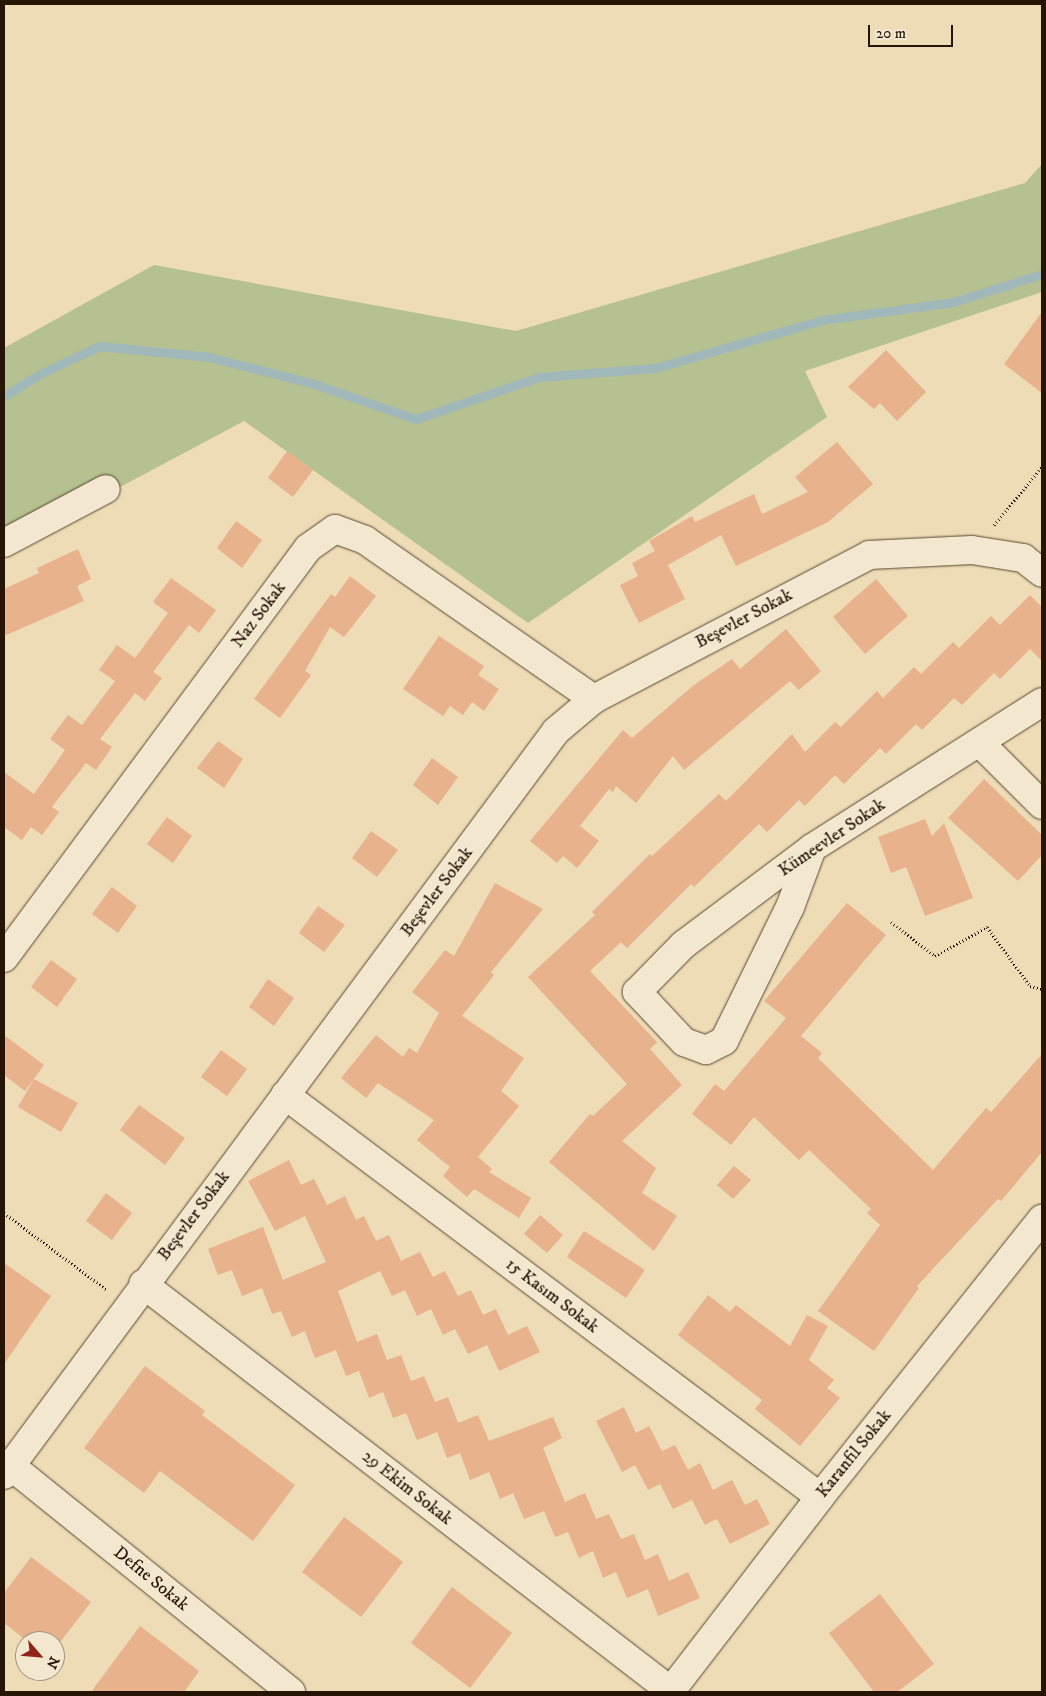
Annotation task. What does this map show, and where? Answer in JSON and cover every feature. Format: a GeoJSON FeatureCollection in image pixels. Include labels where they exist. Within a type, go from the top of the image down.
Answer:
{"type":"FeatureCollection","features":[{"type":"Feature","properties":{"kind":"street"},"geometry":{"type":"LineString","coordinates":[[4,543],[106,489]]}},
{"type":"Feature","properties":{"kind":"street","name":"Naz Sokak"},"geometry":{"type":"LineString","coordinates":[[4,958],[308,548],[335,529],[365,540],[594,699]]}},
{"type":"Feature","properties":{"kind":"street","name":"Beşevler Sokak"},"geometry":{"type":"LineString","coordinates":[[8,1470],[135,1295],[556,731],[594,699],[856,559],[880,554],[972,550],[1012,555],[1037,568]]}},
{"type":"Feature","properties":{"kind":"street","name":"Kümeevler Sokak"},"geometry":{"type":"LineString","coordinates":[[812,848],[790,907],[724,1041],[706,1050],[684,1042],[637,992],[683,945],[812,848],[980,744],[1042,702]]}},
{"type":"Feature","properties":{"kind":"street"},"geometry":{"type":"LineString","coordinates":[[980,744],[1042,805]]}},
{"type":"Feature","properties":{"kind":"street","name":"15 Kasım Sokak"},"geometry":{"type":"LineString","coordinates":[[285,1095],[820,1497]]}},
{"type":"Feature","properties":{"kind":"street","name":"Karanfil Sokak"},"geometry":{"type":"LineString","coordinates":[[670,1692],[820,1497],[1042,1219]]}},
{"type":"Feature","properties":{"kind":"street","name":"29 Ekim Sokak"},"geometry":{"type":"LineString","coordinates":[[135,1295],[670,1692]]}},
{"type":"Feature","properties":{"kind":"street","name":"Defne Sokak"},"geometry":{"type":"LineString","coordinates":[[8,1470],[291,1692]]}},
{"type":"Feature","properties":{"kind":"path"},"geometry":{"type":"LineString","coordinates":[[972,550],[1042,467]]}},
{"type":"Feature","properties":{"kind":"path"},"geometry":{"type":"LineString","coordinates":[[891,922],[936,956],[987,926],[1030,986],[1042,989]]}},
{"type":"Feature","properties":{"kind":"path"},"geometry":{"type":"LineString","coordinates":[[4,1213],[135,1295]]}},
{"type":"Feature","properties":{"kind":"green space"},"geometry":{"type":"Polygon","coordinates":[[[1042,164],[1042,292],[805,371],[827,417],[528,623],[244,421],[4,549],[4,348],[154,265],[516,331],[1025,183],[1042,164]]]}},
{"type":"Feature","properties":{"kind":"building"},"geometry":{"type":"Polygon","coordinates":[[[1042,312],[1042,393],[1004,364],[1042,312]]]}},
{"type":"Feature","properties":{"kind":"building"},"geometry":{"type":"Polygon","coordinates":[[[886,350],[926,392],[897,421],[880,403],[874,409],[848,387],[886,350]]]}},
{"type":"Feature","properties":{"kind":"building"},"geometry":{"type":"Polygon","coordinates":[[[837,442],[873,484],[828,522],[736,566],[721,535],[668,565],[685,599],[639,623],[620,585],[638,576],[632,563],[655,551],[649,541],[692,516],[695,522],[754,494],[762,514],[808,492],[795,477],[837,442]]]}},
{"type":"Feature","properties":{"kind":"building"},"geometry":{"type":"Polygon","coordinates":[[[287,451],[313,470],[293,497],[268,478],[287,451]]]}},
{"type":"Feature","properties":{"kind":"building"},"geometry":{"type":"Polygon","coordinates":[[[236,521],[262,540],[242,568],[217,548],[236,521]]]}},
{"type":"Feature","properties":{"kind":"building"},"geometry":{"type":"Polygon","coordinates":[[[78,549],[91,579],[77,586],[84,601],[4,636],[4,589],[39,573],[37,568],[78,549]]]}},
{"type":"Feature","properties":{"kind":"building"},"geometry":{"type":"Polygon","coordinates":[[[350,576],[376,596],[344,637],[330,627],[305,671],[311,675],[280,718],[254,699],[331,594],[335,597],[350,576]]]}},
{"type":"Feature","properties":{"kind":"building"},"geometry":{"type":"Polygon","coordinates":[[[171,578],[216,610],[199,633],[189,625],[153,672],[162,678],[145,701],[135,693],[100,739],[112,747],[96,770],[86,763],[52,807],[59,812],[42,835],[31,827],[22,840],[4,827],[4,772],[34,794],[65,750],[50,739],[68,715],[82,725],[115,681],[99,670],[117,645],[135,658],[168,613],[153,602],[171,578]]]}},
{"type":"Feature","properties":{"kind":"building"},"geometry":{"type":"Polygon","coordinates":[[[876,579],[908,616],[865,654],[833,617],[876,579]]]}},
{"type":"Feature","properties":{"kind":"building"},"geometry":{"type":"Polygon","coordinates":[[[1030,595],[1042,607],[1042,661],[1030,649],[1000,679],[994,673],[962,705],[954,698],[922,730],[916,724],[886,754],[880,748],[844,784],[835,775],[805,806],[799,800],[767,832],[759,824],[694,887],[691,884],[627,948],[621,942],[590,971],[657,1042],[650,1049],[682,1085],[622,1141],[656,1168],[642,1193],[677,1216],[654,1251],[549,1162],[590,1114],[593,1116],[627,1084],[528,977],[595,915],[592,912],[650,854],[652,856],[719,794],[726,801],[792,734],[805,752],[835,722],[841,727],[877,691],[883,698],[914,667],[921,674],[953,642],[959,648],[991,616],[1000,625],[1030,595]]]}},
{"type":"Feature","properties":{"kind":"building"},"geometry":{"type":"Polygon","coordinates":[[[786,629],[821,671],[799,690],[790,681],[684,770],[673,756],[636,803],[616,786],[613,792],[609,789],[580,826],[599,841],[577,868],[563,856],[557,863],[530,841],[623,730],[632,738],[694,685],[732,659],[740,669],[786,629]]]}},
{"type":"Feature","properties":{"kind":"building"},"geometry":{"type":"Polygon","coordinates":[[[439,636],[484,666],[478,675],[499,689],[484,711],[472,702],[463,715],[450,706],[443,716],[403,689],[439,636]]]}},
{"type":"Feature","properties":{"kind":"building"},"geometry":{"type":"Polygon","coordinates":[[[218,741],[243,759],[224,788],[197,768],[218,741]]]}},
{"type":"Feature","properties":{"kind":"building"},"geometry":{"type":"Polygon","coordinates":[[[432,758],[458,777],[438,805],[413,785],[432,758]]]}},
{"type":"Feature","properties":{"kind":"building"},"geometry":{"type":"Polygon","coordinates":[[[984,779],[1042,835],[1042,855],[1018,881],[948,818],[984,779]]]}},
{"type":"Feature","properties":{"kind":"building"},"geometry":{"type":"Polygon","coordinates":[[[167,817],[192,836],[173,863],[147,844],[167,817]]]}},
{"type":"Feature","properties":{"kind":"building"},"geometry":{"type":"Polygon","coordinates":[[[925,819],[932,836],[944,823],[973,898],[925,916],[906,867],[891,873],[878,837],[925,819]]]}},
{"type":"Feature","properties":{"kind":"building"},"geometry":{"type":"Polygon","coordinates":[[[371,831],[398,850],[377,877],[352,858],[371,831]]]}},
{"type":"Feature","properties":{"kind":"building"},"geometry":{"type":"Polygon","coordinates":[[[495,883],[543,909],[491,972],[494,975],[462,1016],[524,1058],[501,1091],[519,1106],[478,1157],[492,1169],[489,1172],[531,1198],[519,1218],[474,1189],[467,1197],[443,1176],[450,1167],[417,1140],[434,1120],[378,1083],[366,1098],[341,1078],[376,1035],[403,1057],[409,1048],[417,1053],[439,1013],[412,992],[445,950],[454,956],[495,883]]]}},
{"type":"Feature","properties":{"kind":"building"},"geometry":{"type":"Polygon","coordinates":[[[112,887],[137,906],[118,933],[92,914],[112,887]]]}},
{"type":"Feature","properties":{"kind":"building"},"geometry":{"type":"Polygon","coordinates":[[[847,903],[886,935],[801,1036],[822,1053],[818,1058],[933,1170],[986,1108],[991,1112],[1042,1054],[1042,1152],[1001,1201],[998,1199],[917,1286],[919,1288],[874,1351],[818,1311],[880,1225],[867,1213],[871,1209],[809,1150],[799,1160],[754,1117],[731,1145],[692,1114],[715,1084],[724,1091],[786,1018],[764,1001],[847,903]]]}},
{"type":"Feature","properties":{"kind":"building"},"geometry":{"type":"Polygon","coordinates":[[[318,906],[345,925],[324,952],[299,933],[318,906]]]}},
{"type":"Feature","properties":{"kind":"building"},"geometry":{"type":"Polygon","coordinates":[[[51,960],[77,979],[57,1007],[31,987],[51,960]]]}},
{"type":"Feature","properties":{"kind":"building"},"geometry":{"type":"Polygon","coordinates":[[[268,979],[294,998],[274,1026],[249,1007],[268,979]]]}},
{"type":"Feature","properties":{"kind":"building"},"geometry":{"type":"Polygon","coordinates":[[[4,1035],[44,1065],[25,1091],[4,1075],[4,1035]]]}},
{"type":"Feature","properties":{"kind":"building"},"geometry":{"type":"Polygon","coordinates":[[[221,1050],[247,1069],[227,1096],[201,1077],[221,1050]]]}},
{"type":"Feature","properties":{"kind":"building"},"geometry":{"type":"Polygon","coordinates":[[[34,1079],[78,1103],[61,1132],[18,1107],[34,1079]]]}},
{"type":"Feature","properties":{"kind":"building"},"geometry":{"type":"Polygon","coordinates":[[[139,1105],[185,1138],[165,1165],[120,1130],[139,1105]]]}},
{"type":"Feature","properties":{"kind":"building"},"geometry":{"type":"Polygon","coordinates":[[[289,1160],[301,1185],[314,1179],[327,1205],[345,1196],[356,1220],[364,1216],[376,1241],[389,1235],[401,1261],[420,1252],[433,1277],[445,1271],[458,1296],[471,1290],[483,1315],[496,1309],[508,1335],[527,1326],[540,1352],[499,1371],[487,1345],[468,1354],[455,1329],[443,1335],[431,1309],[417,1316],[405,1290],[392,1296],[380,1271],[338,1291],[357,1342],[377,1334],[387,1360],[401,1355],[411,1381],[424,1376],[435,1402],[448,1397],[458,1423],[478,1415],[489,1441],[553,1417],[562,1438],[543,1448],[565,1502],[585,1493],[596,1519],[609,1514],[621,1539],[634,1534],[645,1560],[658,1554],[669,1581],[688,1572],[700,1598],[658,1616],[648,1589],[627,1598],[616,1572],[603,1578],[593,1551],[579,1558],[568,1532],[555,1537],[544,1511],[524,1519],[513,1493],[500,1499],[489,1472],[470,1480],[460,1453],[447,1458],[437,1432],[417,1440],[406,1413],[393,1418],[383,1392],[369,1398],[359,1371],[346,1376],[336,1350],[315,1358],[305,1331],[292,1337],[281,1311],[272,1314],[262,1288],[242,1296],[232,1270],[218,1275],[208,1249],[263,1227],[283,1280],[326,1262],[305,1216],[275,1231],[248,1181],[289,1160]]]}},
{"type":"Feature","properties":{"kind":"building"},"geometry":{"type":"Polygon","coordinates":[[[734,1166],[751,1180],[733,1199],[717,1185],[734,1166]]]}},
{"type":"Feature","properties":{"kind":"building"},"geometry":{"type":"Polygon","coordinates":[[[106,1193],[132,1213],[112,1240],[86,1221],[106,1193]]]}},
{"type":"Feature","properties":{"kind":"building"},"geometry":{"type":"Polygon","coordinates":[[[540,1215],[563,1235],[547,1253],[524,1234],[540,1215]]]}},
{"type":"Feature","properties":{"kind":"building"},"geometry":{"type":"Polygon","coordinates":[[[584,1231],[645,1270],[626,1298],[567,1257],[584,1231]]]}},
{"type":"Feature","properties":{"kind":"building"},"geometry":{"type":"Polygon","coordinates":[[[4,1263],[51,1296],[4,1364],[4,1263]]]}},
{"type":"Feature","properties":{"kind":"building"},"geometry":{"type":"Polygon","coordinates":[[[708,1295],[730,1312],[736,1305],[790,1346],[807,1315],[828,1326],[809,1360],[834,1380],[827,1388],[840,1398],[800,1446],[755,1409],[762,1400],[678,1335],[708,1295]]]}},
{"type":"Feature","properties":{"kind":"building"},"geometry":{"type":"Polygon","coordinates":[[[145,1366],[205,1411],[202,1415],[295,1485],[253,1541],[160,1471],[144,1493],[84,1448],[145,1366]]]}},
{"type":"Feature","properties":{"kind":"building"},"geometry":{"type":"Polygon","coordinates":[[[624,1407],[636,1433],[649,1426],[662,1451],[675,1445],[688,1470],[700,1463],[713,1490],[732,1480],[745,1505],[757,1499],[770,1524],[730,1544],[717,1519],[705,1525],[692,1500],[673,1509],[660,1484],[648,1490],[635,1465],[622,1472],[596,1421],[624,1407]]]}},
{"type":"Feature","properties":{"kind":"building"},"geometry":{"type":"Polygon","coordinates":[[[344,1517],[403,1562],[361,1617],[302,1572],[344,1517]]]}},
{"type":"Feature","properties":{"kind":"building"},"geometry":{"type":"Polygon","coordinates":[[[31,1557],[91,1602],[65,1636],[65,1631],[15,1632],[4,1623],[4,1593],[31,1557]]]}},
{"type":"Feature","properties":{"kind":"building"},"geometry":{"type":"Polygon","coordinates":[[[452,1587],[512,1633],[470,1688],[411,1643],[452,1587]]]}},
{"type":"Feature","properties":{"kind":"building"},"geometry":{"type":"Polygon","coordinates":[[[880,1594],[934,1664],[897,1692],[874,1692],[829,1633],[880,1594]]]}},
{"type":"Feature","properties":{"kind":"building"},"geometry":{"type":"Polygon","coordinates":[[[140,1626],[199,1671],[184,1692],[91,1692],[140,1626]]]}},
{"type":"Feature","properties":{"kind":"waterway"},"geometry":{"type":"LineString","coordinates":[[4,396],[42,373],[99,346],[209,357],[311,383],[416,419],[539,377],[655,368],[822,320],[953,302],[1042,274]]}}]}
